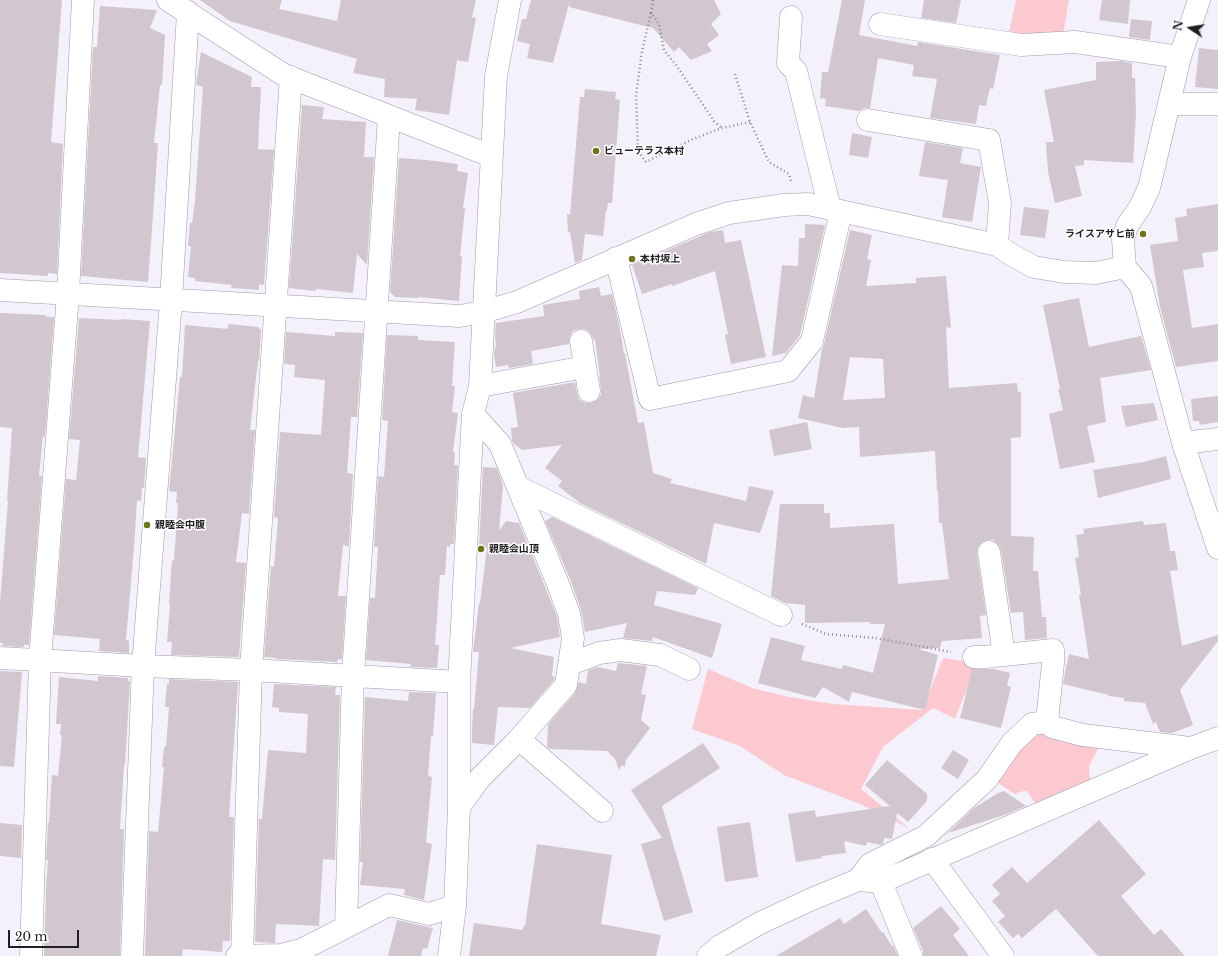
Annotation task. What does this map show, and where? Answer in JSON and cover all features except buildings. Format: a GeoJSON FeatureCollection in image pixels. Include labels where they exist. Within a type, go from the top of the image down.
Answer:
{"type":"FeatureCollection","features":[{"type":"Feature","properties":{"kind":"street"},"geometry":{"type":"LineString","coordinates":[[31,956],[40,660],[68,294],[83,0]]}},
{"type":"Feature","properties":{"kind":"street"},"geometry":{"type":"LineString","coordinates":[[168,0],[284,75],[491,156]]}},
{"type":"Feature","properties":{"kind":"street"},"geometry":{"type":"LineString","coordinates":[[449,956],[455,906],[459,807],[459,682],[473,414],[480,386],[496,76],[510,0]]}},
{"type":"Feature","properties":{"kind":"street"},"geometry":{"type":"LineString","coordinates":[[1199,0],[1180,57],[1149,188],[1140,207],[1127,226],[1123,239],[1125,267],[1141,286],[1183,443],[1211,506],[1218,548]]}},
{"type":"Feature","properties":{"kind":"street"},"geometry":{"type":"LineString","coordinates":[[132,956],[143,666],[171,300],[188,12]]}},
{"type":"Feature","properties":{"kind":"street"},"geometry":{"type":"LineString","coordinates":[[616,258],[650,399],[788,371],[812,341],[835,210],[796,72],[788,63],[791,17]]}},
{"type":"Feature","properties":{"kind":"street"},"geometry":{"type":"LineString","coordinates":[[880,24],[1021,45],[1075,42],[1180,57]]}},
{"type":"Feature","properties":{"kind":"street"},"geometry":{"type":"LineString","coordinates":[[242,956],[251,670],[291,78]]}},
{"type":"Feature","properties":{"kind":"street"},"geometry":{"type":"LineString","coordinates":[[1169,104],[1218,104]]}},
{"type":"Feature","properties":{"kind":"street"},"geometry":{"type":"LineString","coordinates":[[346,927],[353,675],[389,116]]}},
{"type":"Feature","properties":{"kind":"street"},"geometry":{"type":"LineString","coordinates":[[868,120],[989,140],[1000,202],[997,245]]}},
{"type":"Feature","properties":{"kind":"street"},"geometry":{"type":"LineString","coordinates":[[0,290],[460,316],[483,312],[517,302],[696,224],[722,215],[784,205],[808,204],[997,245],[1012,255],[1034,266],[1064,272],[1096,273],[1125,267]]}},
{"type":"Feature","properties":{"kind":"street"},"geometry":{"type":"LineString","coordinates":[[581,341],[588,391]]}},
{"type":"Feature","properties":{"kind":"street"},"geometry":{"type":"LineString","coordinates":[[480,386],[585,367]]}},
{"type":"Feature","properties":{"kind":"street"},"geometry":{"type":"LineString","coordinates":[[459,807],[480,778],[518,739],[566,685],[573,638],[569,614],[558,584],[500,444],[473,414]]}},
{"type":"Feature","properties":{"kind":"street"},"geometry":{"type":"LineString","coordinates":[[1183,443],[1218,439]]}},
{"type":"Feature","properties":{"kind":"street"},"geometry":{"type":"LineString","coordinates":[[518,487],[781,615]]}},
{"type":"Feature","properties":{"kind":"street"},"geometry":{"type":"LineString","coordinates":[[989,552],[1004,655]]}},
{"type":"Feature","properties":{"kind":"street"},"geometry":{"type":"LineString","coordinates":[[570,664],[599,654],[621,650],[660,655],[689,669]]}},
{"type":"Feature","properties":{"kind":"street"},"geometry":{"type":"LineString","coordinates":[[974,657],[1053,650],[1047,722]]}},
{"type":"Feature","properties":{"kind":"street"},"geometry":{"type":"LineString","coordinates":[[0,658],[353,675],[459,682]]}},
{"type":"Feature","properties":{"kind":"street"},"geometry":{"type":"LineString","coordinates":[[1047,722],[1052,727],[1083,735],[1191,748]]}},
{"type":"Feature","properties":{"kind":"street"},"geometry":{"type":"LineString","coordinates":[[858,880],[870,864],[926,836],[987,780],[1012,744],[1032,724],[1047,722]]}},
{"type":"Feature","properties":{"kind":"street"},"geometry":{"type":"LineString","coordinates":[[708,956],[720,946],[760,923],[812,899],[858,880],[881,882],[1191,748],[1218,738]]}},
{"type":"Feature","properties":{"kind":"street"},"geometry":{"type":"LineString","coordinates":[[518,739],[602,811]]}},
{"type":"Feature","properties":{"kind":"street"},"geometry":{"type":"LineString","coordinates":[[932,859],[1003,956]]}},
{"type":"Feature","properties":{"kind":"street"},"geometry":{"type":"LineString","coordinates":[[881,882],[911,956]]}},
{"type":"Feature","properties":{"kind":"street"},"geometry":{"type":"LineString","coordinates":[[237,956],[281,955],[301,950],[389,905],[429,914],[455,906]]}},
{"type":"Feature","properties":{"kind":"path"},"geometry":{"type":"LineString","coordinates":[[653,0],[642,51],[636,95],[638,151],[646,162],[693,139],[722,128],[750,122]]}},
{"type":"Feature","properties":{"kind":"path"},"geometry":{"type":"LineString","coordinates":[[651,13],[659,24],[664,50],[714,121],[722,128]]}},
{"type":"Feature","properties":{"kind":"path"},"geometry":{"type":"LineString","coordinates":[[735,74],[750,122],[768,162],[789,174],[791,182],[784,205]]}},
{"type":"Feature","properties":{"kind":"path"},"geometry":{"type":"LineString","coordinates":[[781,615],[826,634],[876,638],[974,657]]}},
{"type":"Feature","properties":{"kind":"shaded area"},"geometry":{"type":"Polygon","coordinates":[[[1016,0],[1069,0],[1063,35],[1008,37],[1016,0]]]}},
{"type":"Feature","properties":{"kind":"shaded area"},"geometry":{"type":"Polygon","coordinates":[[[943,658],[977,663],[955,719],[933,708],[883,747],[861,789],[909,828],[860,804],[784,775],[740,746],[692,729],[708,669],[752,688],[789,697],[833,704],[922,710],[943,658]]]}},
{"type":"Feature","properties":{"kind":"shaded area"},"geometry":{"type":"Polygon","coordinates":[[[1034,733],[1050,733],[1100,745],[1089,766],[1090,783],[1036,804],[1026,790],[1015,794],[995,781],[1034,733]]]}},
{"type":"Feature","properties":{"kind":"place","name":"ビューテラス本村"},"geometry":{"type":"Point","coordinates":[596,151]}},
{"type":"Feature","properties":{"kind":"place","name":"ライスアサヒ前"},"geometry":{"type":"Point","coordinates":[1143,234]}},
{"type":"Feature","properties":{"kind":"place","name":"本村坂上"},"geometry":{"type":"Point","coordinates":[632,259]}},
{"type":"Feature","properties":{"kind":"place","name":"親睦会中腹"},"geometry":{"type":"Point","coordinates":[147,525]}},
{"type":"Feature","properties":{"kind":"place","name":"親睦会山頂"},"geometry":{"type":"Point","coordinates":[481,549]}}]}
